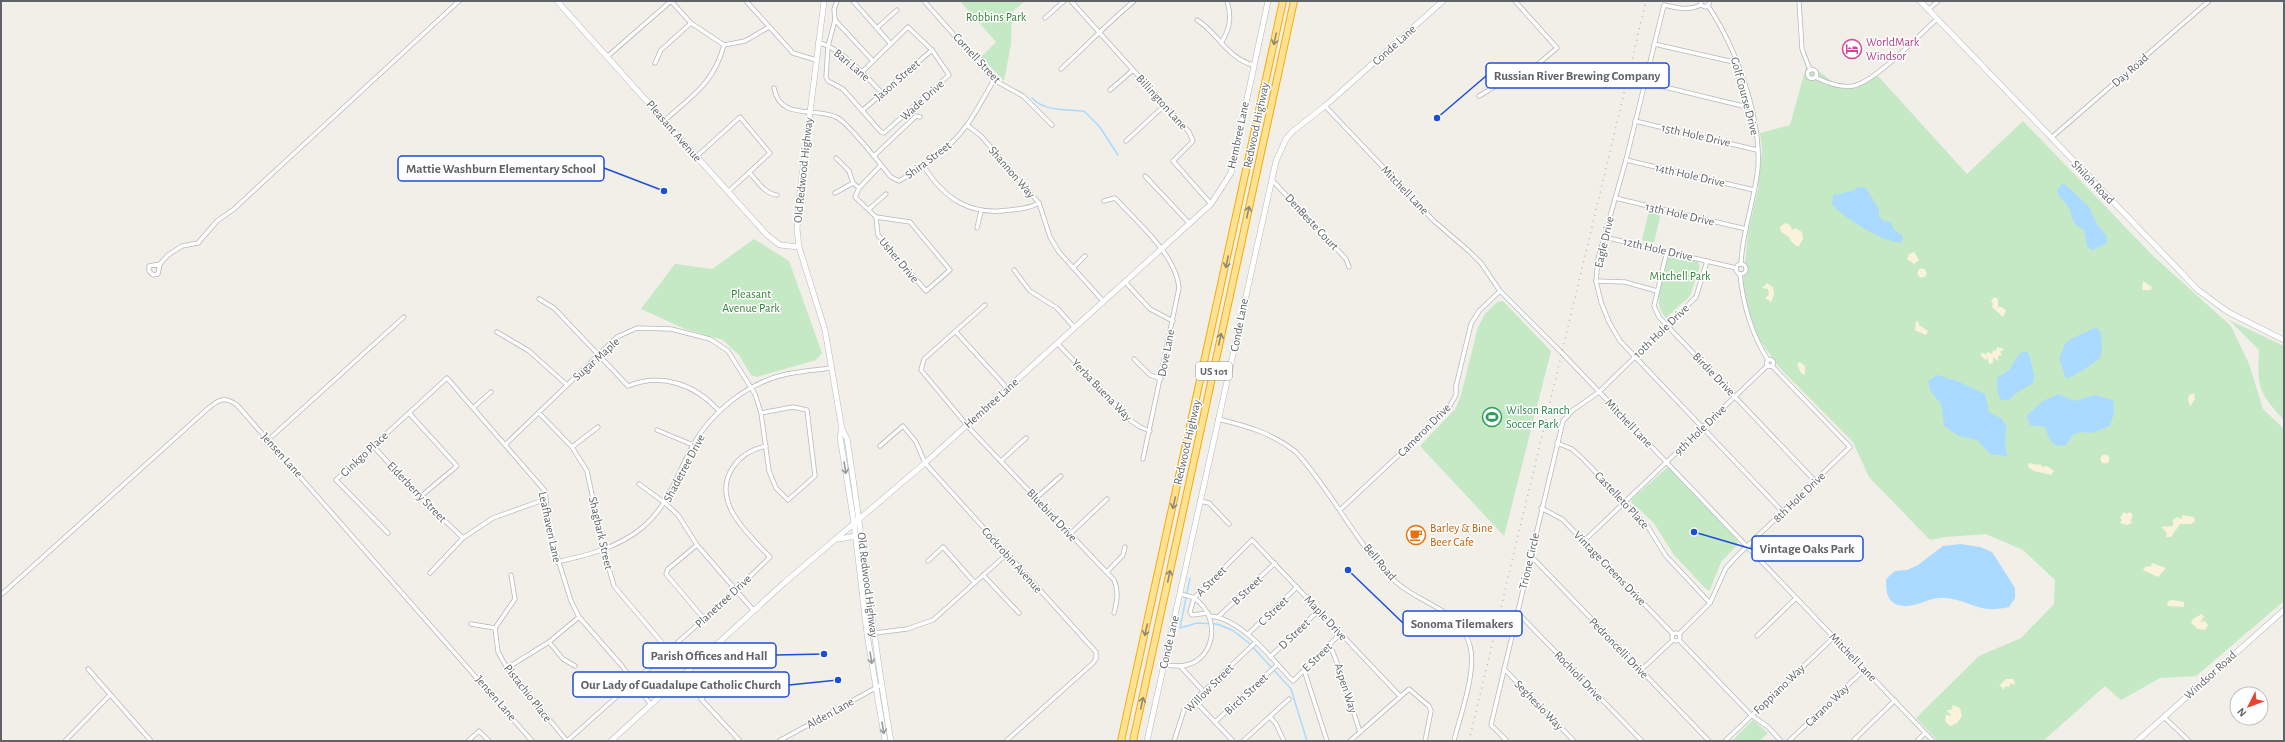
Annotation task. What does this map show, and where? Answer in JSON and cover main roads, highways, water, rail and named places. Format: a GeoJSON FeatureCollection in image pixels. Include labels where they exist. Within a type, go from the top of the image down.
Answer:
{"type":"FeatureCollection","features":[{"type":"Feature","properties":{"kind":"highway","name":"Redwood Highway"},"geometry":{"type":"LineString","coordinates":[[1121,741],[1283,1]]}},
{"type":"Feature","properties":{"kind":"highway","name":"Redwood Highway"},"geometry":{"type":"LineString","coordinates":[[1133,741],[1294,1]]}},
{"type":"Feature","properties":{"kind":"water"},"geometry":{"type":"Polygon","coordinates":[[[2061,184],[2066,185],[2089,207],[2097,224],[2107,237],[2107,243],[2093,250],[2087,247],[2084,230],[2075,223],[2069,207],[2057,191],[2061,184]]]}},
{"type":"Feature","properties":{"kind":"water"},"geometry":{"type":"Polygon","coordinates":[[[1859,187],[1866,188],[1879,209],[1879,216],[1884,221],[1891,222],[1894,230],[1903,236],[1902,242],[1895,242],[1876,235],[1845,216],[1832,204],[1833,195],[1852,191],[1859,187]]]}},
{"type":"Feature","properties":{"kind":"water"},"geometry":{"type":"Polygon","coordinates":[[[2096,327],[2101,332],[2102,351],[2100,358],[2093,364],[2066,379],[2059,358],[2065,344],[2071,339],[2096,327]]]}},
{"type":"Feature","properties":{"kind":"water"},"geometry":{"type":"Polygon","coordinates":[[[2025,351],[2029,354],[2034,374],[2033,383],[2015,394],[2009,400],[2001,400],[1998,394],[1997,378],[2009,370],[2019,354],[2025,351]]]}},
{"type":"Feature","properties":{"kind":"water"},"geometry":{"type":"Polygon","coordinates":[[[1937,375],[1957,381],[1985,394],[1989,412],[2002,419],[2007,427],[2005,438],[2007,456],[1990,454],[1977,440],[1959,436],[1944,426],[1941,404],[1931,391],[1928,381],[1937,375]]]}},
{"type":"Feature","properties":{"kind":"water"},"geometry":{"type":"Polygon","coordinates":[[[2058,394],[2075,401],[2094,395],[2113,400],[2114,413],[2110,426],[2092,433],[2081,432],[2074,434],[2066,445],[2061,446],[2053,444],[2045,427],[2030,425],[2026,416],[2043,401],[2058,394]]]}},
{"type":"Feature","properties":{"kind":"water"},"geometry":{"type":"Polygon","coordinates":[[[1961,544],[1980,547],[1992,552],[2015,588],[2015,598],[2009,607],[1998,609],[1982,608],[1946,598],[1934,599],[1910,606],[1898,605],[1891,601],[1887,591],[1886,579],[1895,571],[1907,570],[1918,565],[1943,546],[1961,544]]]}},
{"type":"Feature","properties":{"kind":"waterway"},"geometry":{"type":"LineString","coordinates":[[1032,98],[1043,106],[1050,108],[1084,111],[1099,126],[1118,155]]}},
{"type":"Feature","properties":{"kind":"waterway"},"geometry":{"type":"LineString","coordinates":[[1190,578],[1180,628],[1197,623],[1217,624],[1232,630],[1249,643],[1291,689],[1307,741]]}},
{"type":"Feature","properties":{"kind":"railway"},"geometry":{"type":"LineString","coordinates":[[1469,741],[1646,1]]}},
{"type":"Feature","properties":{"kind":"place","name":"WorldMark Windsor"},"geometry":{"type":"Point","coordinates":[1852,49]}},
{"type":"Feature","properties":{"kind":"place","name":"Russian River Brewing Company"},"geometry":{"type":"Point","coordinates":[1437,118]}},
{"type":"Feature","properties":{"kind":"place","name":"Mattie Washburn Elementary School"},"geometry":{"type":"Point","coordinates":[664,191]}},
{"type":"Feature","properties":{"kind":"place","name":"Wilson Ranch Soccer Park"},"geometry":{"type":"Point","coordinates":[1492,417]}},
{"type":"Feature","properties":{"kind":"place","name":"Vintage Oaks Park"},"geometry":{"type":"Point","coordinates":[1694,532]}},
{"type":"Feature","properties":{"kind":"place","name":"Barley & Bine Beer Cafe"},"geometry":{"type":"Point","coordinates":[1416,535]}},
{"type":"Feature","properties":{"kind":"place","name":"Sonoma Tilemakers"},"geometry":{"type":"Point","coordinates":[1348,570]}},
{"type":"Feature","properties":{"kind":"place","name":"Parish Offices and Hall"},"geometry":{"type":"Point","coordinates":[824,654]}},
{"type":"Feature","properties":{"kind":"place","name":"Our Lady of Guadalupe Catholic Church"},"geometry":{"type":"Point","coordinates":[838,680]}},
{"type":"Feature","properties":{"kind":"park label","name":"Robbins Park"},"geometry":{"type":"Point","coordinates":[996,17]}},
{"type":"Feature","properties":{"kind":"park label","name":"Mitchell Park"},"geometry":{"type":"Point","coordinates":[1680,276]}},
{"type":"Feature","properties":{"kind":"park label","name":"Pleasant Avenue Park"},"geometry":{"type":"Point","coordinates":[751,301]}}]}
